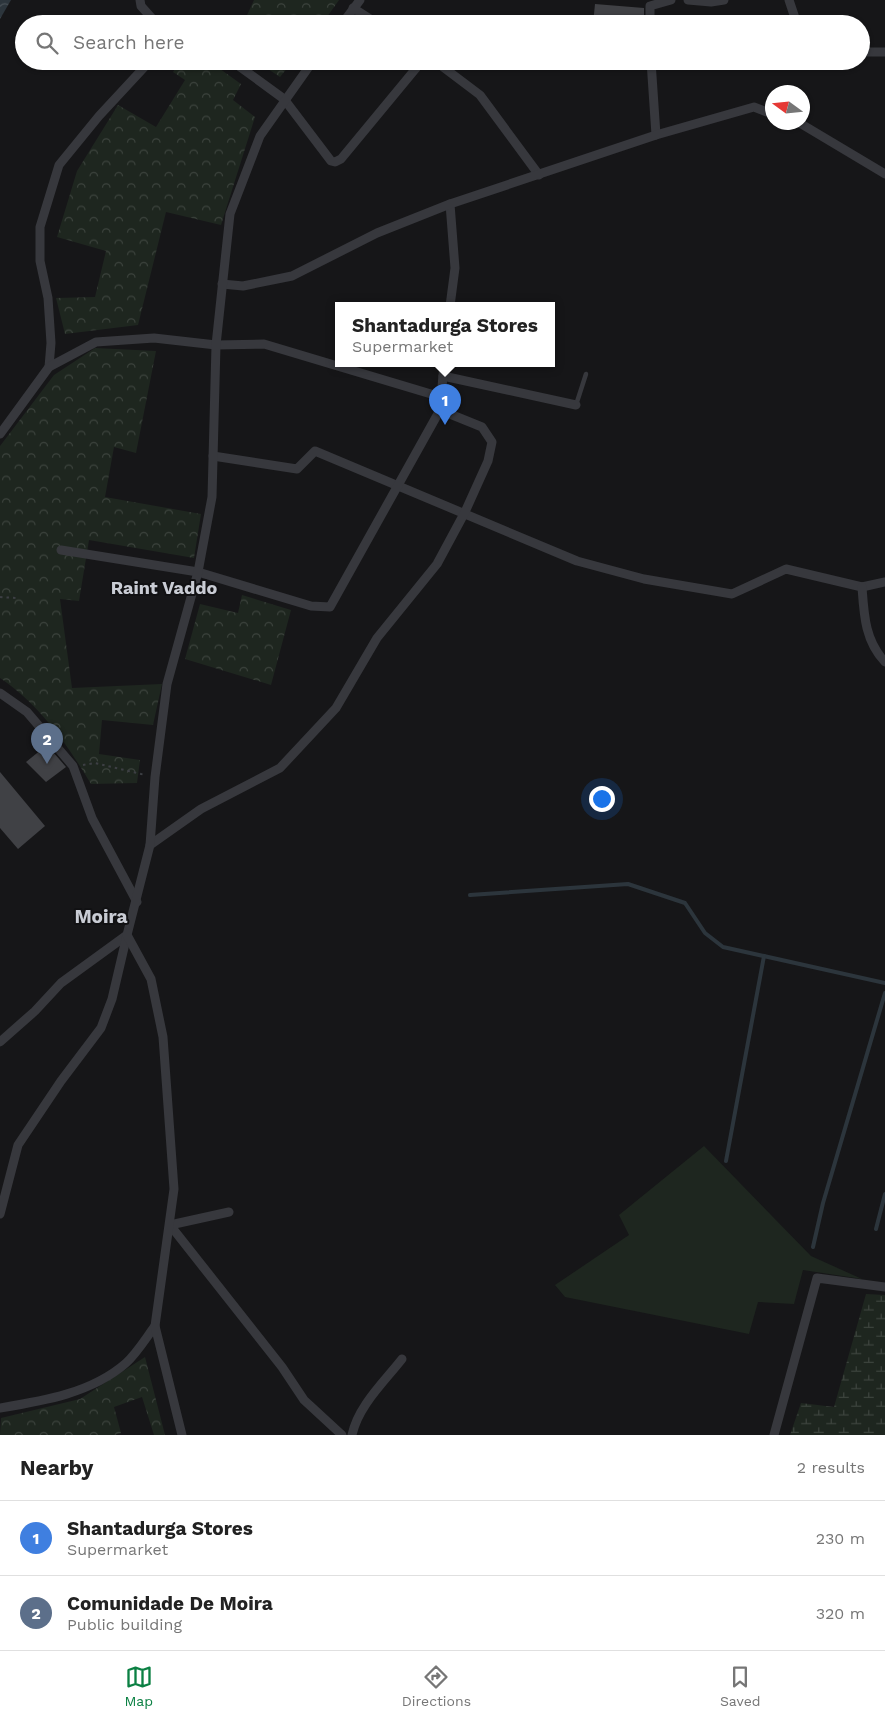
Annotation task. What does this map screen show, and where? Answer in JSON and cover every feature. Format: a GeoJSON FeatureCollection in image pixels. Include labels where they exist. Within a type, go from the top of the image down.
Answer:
{"type":"FeatureCollection","features":[{"type":"Feature","properties":{"kind":"street"},"geometry":{"type":"LineString","coordinates":[[140,0],[141,6],[149,15]]}},
{"type":"Feature","properties":{"kind":"street"},"geometry":{"type":"LineString","coordinates":[[348,15],[360,0]]}},
{"type":"Feature","properties":{"kind":"street"},"geometry":{"type":"LineString","coordinates":[[650,15],[650,6],[671,0]]}},
{"type":"Feature","properties":{"kind":"street"},"geometry":{"type":"LineString","coordinates":[[688,0],[711,2],[724,0]]}},
{"type":"Feature","properties":{"kind":"street"},"geometry":{"type":"LineString","coordinates":[[789,0],[794,15]]}},
{"type":"Feature","properties":{"kind":"street"},"geometry":{"type":"LineString","coordinates":[[353,8],[364,15]]}},
{"type":"Feature","properties":{"kind":"street"},"geometry":{"type":"LineString","coordinates":[[870,52],[885,52]]}},
{"type":"Feature","properties":{"kind":"street"},"geometry":{"type":"LineString","coordinates":[[49,367],[51,343],[48,298],[40,261],[40,227],[59,165],[98,116],[141,70]]}},
{"type":"Feature","properties":{"kind":"street"},"geometry":{"type":"LineString","coordinates":[[244,70],[284,99],[331,161],[335,162],[342,159],[415,70]]}},
{"type":"Feature","properties":{"kind":"street"},"geometry":{"type":"LineString","coordinates":[[0,1214],[18,1145],[61,1081],[102,1028],[112,999],[150,844],[155,777],[167,684],[198,572],[212,498],[216,345],[230,214],[260,136],[284,99],[306,70]]}},
{"type":"Feature","properties":{"kind":"street"},"geometry":{"type":"LineString","coordinates":[[447,70],[480,95],[539,175]]}},
{"type":"Feature","properties":{"kind":"street"},"geometry":{"type":"LineString","coordinates":[[652,70],[656,135]]}},
{"type":"Feature","properties":{"kind":"street"},"geometry":{"type":"LineString","coordinates":[[222,284],[243,286],[292,276],[377,233],[450,204],[656,135],[754,107],[765,111]]}},
{"type":"Feature","properties":{"kind":"street"},"geometry":{"type":"LineString","coordinates":[[810,129],[885,174]]}},
{"type":"Feature","properties":{"kind":"street"},"geometry":{"type":"LineString","coordinates":[[450,204],[455,268],[451,302]]}},
{"type":"Feature","properties":{"kind":"street"},"geometry":{"type":"LineString","coordinates":[[0,434],[49,367],[96,342],[154,338],[216,345],[264,344],[335,365]]}},
{"type":"Feature","properties":{"kind":"street"},"geometry":{"type":"LineString","coordinates":[[342,367],[441,396]]}},
{"type":"Feature","properties":{"kind":"street"},"geometry":{"type":"LineString","coordinates":[[61,550],[198,572],[310,606],[330,607],[400,486],[440,410],[444,367]]}},
{"type":"Feature","properties":{"kind":"street"},"geometry":{"type":"LineString","coordinates":[[443,376],[576,405]]}},
{"type":"Feature","properties":{"kind":"street"},"geometry":{"type":"LineString","coordinates":[[150,844],[202,809],[280,768],[336,708],[377,638],[437,564],[465,512],[488,461],[492,442],[482,427],[440,410]]}},
{"type":"Feature","properties":{"kind":"street"},"geometry":{"type":"LineString","coordinates":[[213,456],[297,469],[315,450],[465,512],[578,562],[644,579],[732,594],[786,569],[862,587],[885,582]]}},
{"type":"Feature","properties":{"kind":"street"},"geometry":{"type":"LineString","coordinates":[[862,587],[865,625],[875,652],[885,662]]}},
{"type":"Feature","properties":{"kind":"street"},"geometry":{"type":"LineString","coordinates":[[0,693],[27,712],[74,766],[92,818],[137,902]]}},
{"type":"Feature","properties":{"kind":"street"},"geometry":{"type":"LineString","coordinates":[[0,1042],[35,1012],[61,983],[127,935]]}},
{"type":"Feature","properties":{"kind":"street"},"geometry":{"type":"LineString","coordinates":[[127,935],[151,979],[162,1037],[174,1189],[155,1326],[182,1435]]}},
{"type":"Feature","properties":{"kind":"street"},"geometry":{"type":"LineString","coordinates":[[170,1225],[229,1212]]}},
{"type":"Feature","properties":{"kind":"street"},"geometry":{"type":"LineString","coordinates":[[170,1225],[282,1366],[304,1400],[342,1435]]}},
{"type":"Feature","properties":{"kind":"street"},"geometry":{"type":"LineString","coordinates":[[774,1435],[817,1278],[885,1287]]}},
{"type":"Feature","properties":{"kind":"street"},"geometry":{"type":"LineString","coordinates":[[0,1408],[51,1400],[96,1382],[126,1363],[155,1326]]}},
{"type":"Feature","properties":{"kind":"street"},"geometry":{"type":"LineString","coordinates":[[352,1435],[354,1424],[366,1405],[402,1359]]}},
{"type":"Feature","properties":{"kind":"lane"},"geometry":{"type":"LineString","coordinates":[[576,405],[586,374]]}},
{"type":"Feature","properties":{"kind":"path"},"geometry":{"type":"LineString","coordinates":[[0,597],[16,598]]}},
{"type":"Feature","properties":{"kind":"path"},"geometry":{"type":"LineString","coordinates":[[74,766],[96,763],[155,777]]}},
{"type":"Feature","properties":{"kind":"green space"},"geometry":{"type":"Polygon","coordinates":[[[254,0],[339,0],[328,15],[247,15],[254,0]]]}},
{"type":"Feature","properties":{"kind":"green space"},"geometry":{"type":"Polygon","coordinates":[[[174,70],[222,70],[241,84],[233,100],[255,117],[221,225],[166,212],[138,325],[65,334],[56,298],[95,297],[106,251],[57,237],[77,171],[118,105],[156,127],[185,80],[173,72],[174,70]]]}},
{"type":"Feature","properties":{"kind":"green space"},"geometry":{"type":"Polygon","coordinates":[[[270,70],[286,70],[280,77],[270,70]]]}},
{"type":"Feature","properties":{"kind":"green space"},"geometry":{"type":"Polygon","coordinates":[[[95,348],[156,351],[136,453],[114,447],[105,497],[201,514],[194,558],[89,540],[79,601],[60,599],[72,688],[162,684],[153,725],[102,720],[99,754],[140,760],[137,783],[91,784],[52,726],[28,700],[0,678],[0,446],[54,375],[95,348]]]}},
{"type":"Feature","properties":{"kind":"green space"},"geometry":{"type":"Polygon","coordinates":[[[242,595],[291,610],[271,685],[185,659],[200,604],[238,613],[242,595]]]}},
{"type":"Feature","properties":{"kind":"green space"},"geometry":{"type":"Polygon","coordinates":[[[704,1146],[811,1256],[862,1279],[803,1270],[794,1304],[758,1302],[749,1334],[565,1297],[555,1285],[629,1235],[619,1215],[704,1146]]]}},
{"type":"Feature","properties":{"kind":"green space"},"geometry":{"type":"Polygon","coordinates":[[[866,1294],[885,1295],[885,1435],[790,1435],[801,1403],[834,1407],[866,1294]]]}},
{"type":"Feature","properties":{"kind":"green space"},"geometry":{"type":"Polygon","coordinates":[[[145,1357],[165,1435],[154,1435],[142,1397],[114,1407],[121,1433],[115,1435],[0,1435],[1,1418],[80,1399],[145,1357]]]}},
{"type":"Feature","properties":{"kind":"water"},"geometry":{"type":"Polygon","coordinates":[[[0,0],[11,0],[0,19],[0,0]]]}},
{"type":"Feature","properties":{"kind":"building"},"geometry":{"type":"Polygon","coordinates":[[[595,4],[644,8],[644,15],[594,15],[595,4]]]}},
{"type":"Feature","properties":{"kind":"building"},"geometry":{"type":"Polygon","coordinates":[[[47,745],[66,767],[46,782],[26,762],[47,745]]]}},
{"type":"Feature","properties":{"kind":"building"},"geometry":{"type":"Polygon","coordinates":[[[0,772],[45,826],[18,849],[0,828],[0,772]]]}},
{"type":"Feature","properties":{"kind":"waterway"},"geometry":{"type":"LineString","coordinates":[[470,895],[628,884],[685,903],[705,933],[723,947],[885,983]]}},
{"type":"Feature","properties":{"kind":"waterway"},"geometry":{"type":"LineString","coordinates":[[726,1161],[764,956]]}},
{"type":"Feature","properties":{"kind":"waterway"},"geometry":{"type":"LineString","coordinates":[[813,1247],[823,1203],[885,993]]}},
{"type":"Feature","properties":{"kind":"waterway"},"geometry":{"type":"LineString","coordinates":[[876,1229],[885,1194]]}},
{"type":"Feature","properties":{"kind":"place","name":"Shantadurga Stores"},"geometry":{"type":"Point","coordinates":[445,425]}},
{"type":"Feature","properties":{"kind":"place","name":"Comunidade De Moira"},"geometry":{"type":"Point","coordinates":[47,764]}},
{"type":"Feature","properties":{"kind":"district","name":"Raint Vaddo"},"geometry":{"type":"Point","coordinates":[164,588]}},
{"type":"Feature","properties":{"kind":"district","name":"Moira"},"geometry":{"type":"Point","coordinates":[101,916]}}]}
